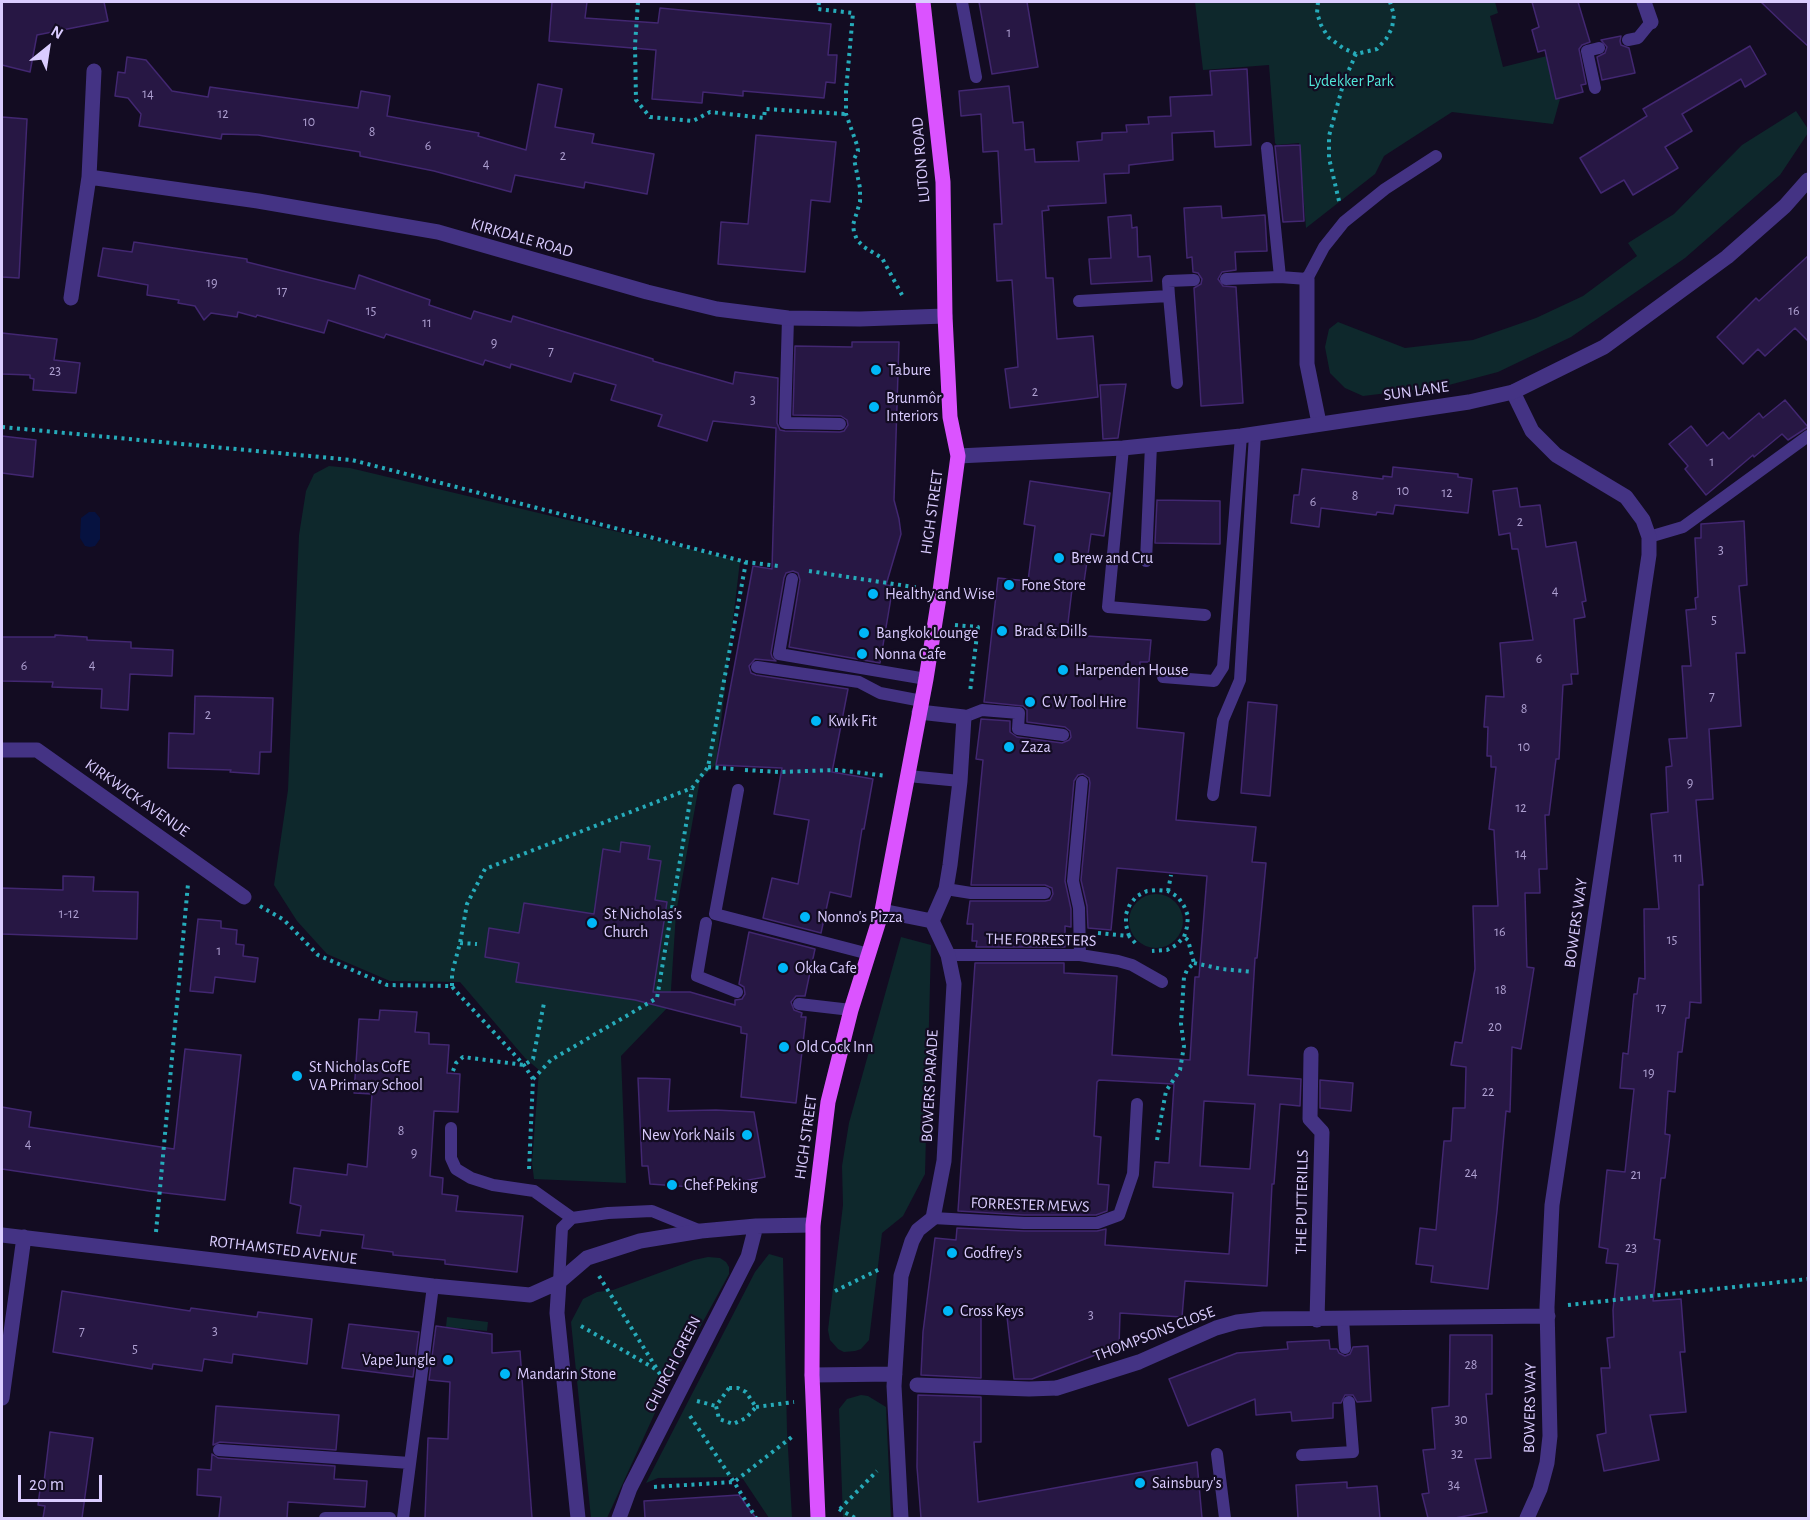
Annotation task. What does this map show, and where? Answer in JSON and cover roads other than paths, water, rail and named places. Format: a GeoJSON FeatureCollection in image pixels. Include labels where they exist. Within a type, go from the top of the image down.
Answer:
{"type":"FeatureCollection","features":[{"type":"Feature","properties":{"kind":"main road","name":"LUTON ROAD"},"geometry":{"type":"LineString","coordinates":[[923,2],[943,182],[945,316]]}},
{"type":"Feature","properties":{"kind":"main road","name":"HIGH STREET"},"geometry":{"type":"LineString","coordinates":[[818,1518],[812,1375],[813,1225],[828,1102],[851,1010],[882,911],[926,679],[940,591],[958,456],[950,417],[945,316]]}},
{"type":"Feature","properties":{"kind":"street"},"geometry":{"type":"LineString","coordinates":[[1644,2],[1651,22]]}},
{"type":"Feature","properties":{"kind":"street"},"geometry":{"type":"LineString","coordinates":[[71,298],[89,177],[94,71]]}},
{"type":"Feature","properties":{"kind":"street","name":"KIRKDALE ROAD"},"geometry":{"type":"LineString","coordinates":[[89,177],[258,201],[438,232],[646,292],[717,309],[788,318],[860,319],[945,316]]}},
{"type":"Feature","properties":{"kind":"street","name":"SUN LANE"},"geometry":{"type":"LineString","coordinates":[[958,456],[1124,448],[1248,435],[1468,402],[1513,392],[1604,347],[1727,257],[1785,206],[1809,180]]}},
{"type":"Feature","properties":{"kind":"street"},"geometry":{"type":"LineString","coordinates":[[1307,279],[1307,364],[1318,423]]}},
{"type":"Feature","properties":{"kind":"street"},"geometry":{"type":"LineString","coordinates":[[1513,392],[1532,431],[1556,455],[1626,497],[1643,520],[1649,537]]}},
{"type":"Feature","properties":{"kind":"street","name":"BOWERS WAY"},"geometry":{"type":"LineString","coordinates":[[1527,1518],[1540,1489],[1547,1464],[1550,1436],[1548,1311],[1552,1205],[1647,567],[1649,537]]}},
{"type":"Feature","properties":{"kind":"street"},"geometry":{"type":"LineString","coordinates":[[920,706],[964,717],[960,780],[946,889],[932,921],[948,955]]}},
{"type":"Feature","properties":{"kind":"street","name":"KIRKWICK AVENUE"},"geometry":{"type":"LineString","coordinates":[[2,750],[37,750],[244,897]]}},
{"type":"Feature","properties":{"kind":"street"},"geometry":{"type":"LineString","coordinates":[[882,911],[932,921]]}},
{"type":"Feature","properties":{"kind":"street","name":"BOWERS PARADE"},"geometry":{"type":"LineString","coordinates":[[933,1218],[944,1161],[954,984],[948,955]]}},
{"type":"Feature","properties":{"kind":"street","name":"THE PUTTERILLS"},"geometry":{"type":"LineString","coordinates":[[1311,1054],[1310,1119],[1322,1131],[1317,1320]]}},
{"type":"Feature","properties":{"kind":"street"},"geometry":{"type":"LineString","coordinates":[[901,1518],[895,1374],[901,1276],[912,1241],[918,1230],[933,1218]]}},
{"type":"Feature","properties":{"kind":"street"},"geometry":{"type":"LineString","coordinates":[[578,1518],[557,1312],[559,1282],[587,1258],[640,1241],[701,1231],[756,1226],[813,1225]]}},
{"type":"Feature","properties":{"kind":"street","name":"CHURCH GREEN"},"geometry":{"type":"LineString","coordinates":[[619,1518],[630,1488],[748,1257],[756,1226]]}},
{"type":"Feature","properties":{"kind":"street","name":"ROTHAMSTED AVENUE"},"geometry":{"type":"LineString","coordinates":[[2,1235],[433,1286],[530,1295],[559,1282]]}},
{"type":"Feature","properties":{"kind":"street"},"geometry":{"type":"LineString","coordinates":[[2,1398],[24,1238]]}},
{"type":"Feature","properties":{"kind":"street","name":"THOMPSONS CLOSE"},"geometry":{"type":"LineString","coordinates":[[917,1384],[1057,1388],[1139,1362],[1216,1328],[1263,1319],[1317,1320],[1548,1311]]}},
{"type":"Feature","properties":{"kind":"street"},"geometry":{"type":"LineString","coordinates":[[812,1375],[895,1374]]}},
{"type":"Feature","properties":{"kind":"lane"},"geometry":{"type":"LineString","coordinates":[[962,2],[976,77]]}},
{"type":"Feature","properties":{"kind":"lane"},"geometry":{"type":"LineString","coordinates":[[1628,40],[1638,38],[1651,22]]}},
{"type":"Feature","properties":{"kind":"lane"},"geometry":{"type":"LineString","coordinates":[[1595,88],[1587,51],[1599,48]]}},
{"type":"Feature","properties":{"kind":"lane"},"geometry":{"type":"LineString","coordinates":[[1266,147],[1280,277]]}},
{"type":"Feature","properties":{"kind":"lane"},"geometry":{"type":"LineString","coordinates":[[1226,279],[1280,277],[1307,279],[1324,247],[1344,222],[1385,189],[1436,156]]}},
{"type":"Feature","properties":{"kind":"lane"},"geometry":{"type":"LineString","coordinates":[[1177,383],[1168,281],[1194,280]]}},
{"type":"Feature","properties":{"kind":"lane"},"geometry":{"type":"LineString","coordinates":[[1079,301],[1169,296]]}},
{"type":"Feature","properties":{"kind":"lane"},"geometry":{"type":"LineString","coordinates":[[788,318],[785,423],[840,424]]}},
{"type":"Feature","properties":{"kind":"lane"},"geometry":{"type":"LineString","coordinates":[[1163,677],[1214,681],[1222,667],[1248,435]]}},
{"type":"Feature","properties":{"kind":"lane"},"geometry":{"type":"LineString","coordinates":[[1213,795],[1223,720],[1240,680],[1248,435]]}},
{"type":"Feature","properties":{"kind":"lane"},"geometry":{"type":"LineString","coordinates":[[1649,537],[1683,527],[1809,436]]}},
{"type":"Feature","properties":{"kind":"lane"},"geometry":{"type":"LineString","coordinates":[[1146,561],[1151,446]]}},
{"type":"Feature","properties":{"kind":"lane"},"geometry":{"type":"LineString","coordinates":[[1124,448],[1108,607],[1205,615]]}},
{"type":"Feature","properties":{"kind":"lane"},"geometry":{"type":"LineString","coordinates":[[792,579],[779,654],[926,679]]}},
{"type":"Feature","properties":{"kind":"lane"},"geometry":{"type":"LineString","coordinates":[[758,667],[859,682],[880,693],[920,706]]}},
{"type":"Feature","properties":{"kind":"lane"},"geometry":{"type":"LineString","coordinates":[[964,717],[982,710],[1019,713],[1018,729],[1063,735]]}},
{"type":"Feature","properties":{"kind":"lane"},"geometry":{"type":"LineString","coordinates":[[908,776],[960,780]]}},
{"type":"Feature","properties":{"kind":"lane"},"geometry":{"type":"LineString","coordinates":[[1080,955],[1079,908],[1074,881],[1082,782]]}},
{"type":"Feature","properties":{"kind":"lane"},"geometry":{"type":"LineString","coordinates":[[738,790],[715,914],[869,954]]}},
{"type":"Feature","properties":{"kind":"lane"},"geometry":{"type":"LineString","coordinates":[[946,889],[971,893],[1045,893]]}},
{"type":"Feature","properties":{"kind":"lane"},"geometry":{"type":"LineString","coordinates":[[706,923],[697,976],[737,992]]}},
{"type":"Feature","properties":{"kind":"lane","name":"THE FORRESTERS"},"geometry":{"type":"LineString","coordinates":[[948,955],[1080,955],[1132,965],[1162,981]]}},
{"type":"Feature","properties":{"kind":"lane"},"geometry":{"type":"LineString","coordinates":[[799,1004],[851,1010]]}},
{"type":"Feature","properties":{"kind":"lane","name":"FORRESTER MEWS"},"geometry":{"type":"LineString","coordinates":[[933,1218],[1024,1223],[1097,1223],[1119,1215],[1133,1174],[1137,1104]]}},
{"type":"Feature","properties":{"kind":"lane"},"geometry":{"type":"LineString","coordinates":[[451,1128],[451,1158],[456,1169],[471,1178],[493,1185],[534,1191],[572,1218]]}},
{"type":"Feature","properties":{"kind":"lane"},"geometry":{"type":"LineString","coordinates":[[559,1282],[562,1228],[572,1218],[608,1212],[652,1211],[701,1231]]}},
{"type":"Feature","properties":{"kind":"lane"},"geometry":{"type":"LineString","coordinates":[[403,1518],[433,1286]]}},
{"type":"Feature","properties":{"kind":"lane"},"geometry":{"type":"LineString","coordinates":[[1343,1319],[1345,1348]]}},
{"type":"Feature","properties":{"kind":"lane"},"geometry":{"type":"LineString","coordinates":[[1302,1455],[1353,1452],[1349,1402]]}},
{"type":"Feature","properties":{"kind":"lane"},"geometry":{"type":"LineString","coordinates":[[219,1450],[410,1463]]}},
{"type":"Feature","properties":{"kind":"lane"},"geometry":{"type":"LineString","coordinates":[[1217,1454],[1225,1518]]}},
{"type":"Feature","properties":{"kind":"lane"},"geometry":{"type":"LineString","coordinates":[[325,1518],[390,1518]]}},
{"type":"Feature","properties":{"kind":"place","name":"Tabure"},"geometry":{"type":"Point","coordinates":[876,370]}},
{"type":"Feature","properties":{"kind":"place","name":"Brunmôr Interiors"},"geometry":{"type":"Point","coordinates":[874,407]}},
{"type":"Feature","properties":{"kind":"place","name":"Brew and Cru"},"geometry":{"type":"Point","coordinates":[1059,558]}},
{"type":"Feature","properties":{"kind":"place","name":"Fone Store"},"geometry":{"type":"Point","coordinates":[1009,585]}},
{"type":"Feature","properties":{"kind":"place","name":"Healthy and Wise"},"geometry":{"type":"Point","coordinates":[873,594]}},
{"type":"Feature","properties":{"kind":"place","name":"Brad & Dills"},"geometry":{"type":"Point","coordinates":[1002,631]}},
{"type":"Feature","properties":{"kind":"place","name":"Bangkok Lounge"},"geometry":{"type":"Point","coordinates":[864,633]}},
{"type":"Feature","properties":{"kind":"place","name":"Nonna Cafe"},"geometry":{"type":"Point","coordinates":[862,654]}},
{"type":"Feature","properties":{"kind":"place","name":"Harpenden House"},"geometry":{"type":"Point","coordinates":[1063,670]}},
{"type":"Feature","properties":{"kind":"place","name":"C W Tool Hire"},"geometry":{"type":"Point","coordinates":[1030,702]}},
{"type":"Feature","properties":{"kind":"place","name":"Kwik Fit"},"geometry":{"type":"Point","coordinates":[816,721]}},
{"type":"Feature","properties":{"kind":"place","name":"Zaza"},"geometry":{"type":"Point","coordinates":[1009,747]}},
{"type":"Feature","properties":{"kind":"place","name":"Nonno's Pizza"},"geometry":{"type":"Point","coordinates":[805,917]}},
{"type":"Feature","properties":{"kind":"place","name":"St Nicholas's Church"},"geometry":{"type":"Point","coordinates":[592,923]}},
{"type":"Feature","properties":{"kind":"place","name":"Okka Cafe"},"geometry":{"type":"Point","coordinates":[783,968]}},
{"type":"Feature","properties":{"kind":"place","name":"Old Cock Inn"},"geometry":{"type":"Point","coordinates":[784,1047]}},
{"type":"Feature","properties":{"kind":"place","name":"St Nicholas CofE VA Primary School"},"geometry":{"type":"Point","coordinates":[297,1076]}},
{"type":"Feature","properties":{"kind":"place","name":"New York Nails"},"geometry":{"type":"Point","coordinates":[747,1135]}},
{"type":"Feature","properties":{"kind":"place","name":"Chef Peking"},"geometry":{"type":"Point","coordinates":[672,1185]}},
{"type":"Feature","properties":{"kind":"place","name":"Godfrey's"},"geometry":{"type":"Point","coordinates":[952,1253]}},
{"type":"Feature","properties":{"kind":"place","name":"Cross Keys"},"geometry":{"type":"Point","coordinates":[948,1311]}},
{"type":"Feature","properties":{"kind":"place","name":"Vape Jungle"},"geometry":{"type":"Point","coordinates":[448,1360]}},
{"type":"Feature","properties":{"kind":"place","name":"Mandarin Stone"},"geometry":{"type":"Point","coordinates":[505,1374]}},
{"type":"Feature","properties":{"kind":"place","name":"Sainsbury's"},"geometry":{"type":"Point","coordinates":[1140,1483]}},
{"type":"Feature","properties":{"kind":"park label","name":"Lydekker Park"},"geometry":{"type":"Point","coordinates":[1351,81]}}]}
